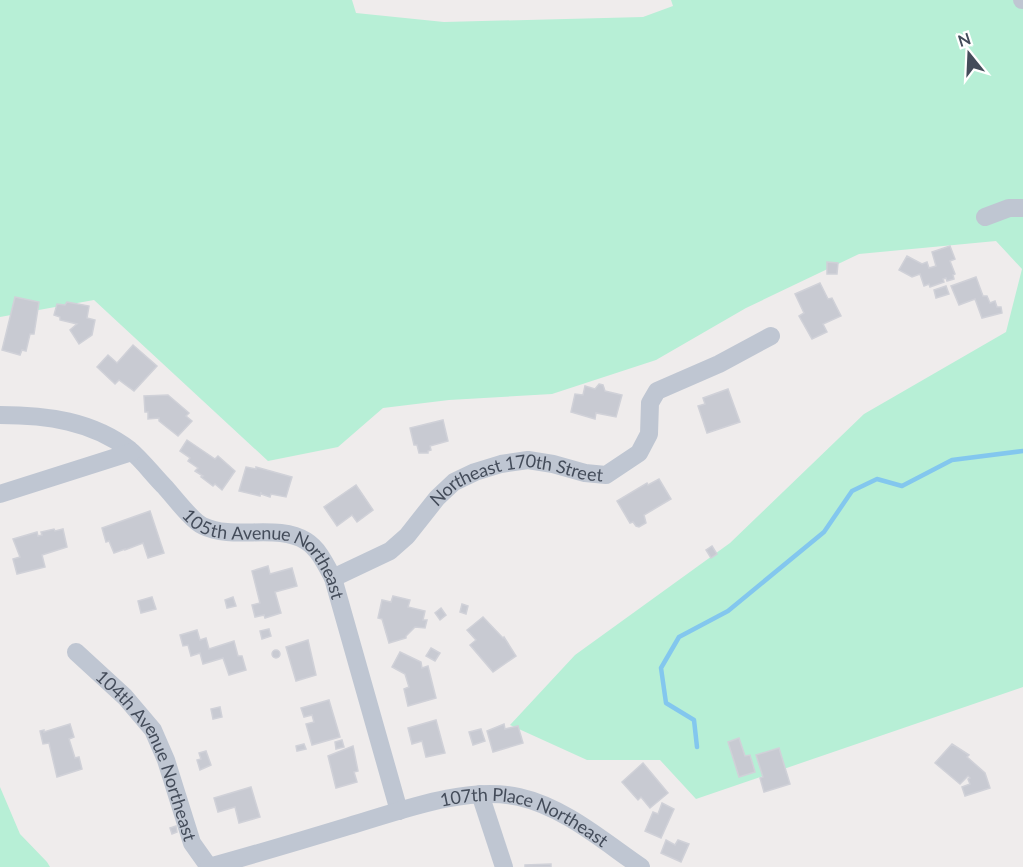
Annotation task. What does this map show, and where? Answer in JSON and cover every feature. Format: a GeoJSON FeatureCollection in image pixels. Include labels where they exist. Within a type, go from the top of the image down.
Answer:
{"type":"FeatureCollection","features":[{"type":"Feature","properties":{"kind":"street"},"geometry":{"type":"LineString","coordinates":[[985,217],[1009,208],[1023,208]]}},
{"type":"Feature","properties":{"kind":"street","name":"Northeast 170th Street"},"geometry":{"type":"LineString","coordinates":[[333,578],[390,551],[407,536],[437,498],[454,482],[475,471],[528,460],[585,473],[606,475],[639,453],[649,434],[650,403],[657,391],[719,364],[771,336]]}},
{"type":"Feature","properties":{"kind":"street","name":"105th Avenue Northeast"},"geometry":{"type":"LineString","coordinates":[[0,415],[27,415],[84,425],[111,437],[132,452],[201,526],[224,533],[288,535],[307,541],[321,557],[333,578],[399,811]]}},
{"type":"Feature","properties":{"kind":"street"},"geometry":{"type":"LineString","coordinates":[[0,494],[132,452]]}},
{"type":"Feature","properties":{"kind":"street","name":"104th Avenue Northeast"},"geometry":{"type":"LineString","coordinates":[[76,652],[125,697],[153,730],[166,760],[192,843],[209,867]]}},
{"type":"Feature","properties":{"kind":"street","name":"107th Place Northeast"},"geometry":{"type":"LineString","coordinates":[[209,867],[399,811],[466,794],[496,793],[521,797],[556,810],[641,867]]}},
{"type":"Feature","properties":{"kind":"street"},"geometry":{"type":"LineString","coordinates":[[480,794],[504,867]]}},
{"type":"Feature","properties":{"kind":"green space"},"geometry":{"type":"Polygon","coordinates":[[[0,0],[352,0],[356,13],[444,22],[643,17],[673,6],[671,0],[1023,0],[1023,687],[696,799],[660,760],[587,760],[510,725],[575,655],[730,543],[864,414],[1006,332],[1022,269],[996,241],[859,254],[746,308],[656,360],[552,394],[449,400],[383,408],[338,447],[268,461],[94,300],[0,317],[0,0]]]}},
{"type":"Feature","properties":{"kind":"green space"},"geometry":{"type":"Polygon","coordinates":[[[0,787],[20,834],[50,867],[0,867],[0,787]]]}},
{"type":"Feature","properties":{"kind":"building"},"geometry":{"type":"Polygon","coordinates":[[[950,246],[955,259],[950,261],[955,274],[954,279],[947,281],[946,278],[943,279],[944,282],[930,287],[929,284],[924,286],[920,274],[912,277],[899,270],[907,256],[922,264],[927,262],[929,268],[936,266],[932,252],[950,246]]]}},
{"type":"Feature","properties":{"kind":"building"},"geometry":{"type":"Polygon","coordinates":[[[827,262],[838,263],[837,274],[827,274],[827,262]]]}},
{"type":"Feature","properties":{"kind":"building"},"geometry":{"type":"Polygon","coordinates":[[[976,277],[983,296],[987,296],[990,303],[995,301],[997,307],[1001,307],[1002,313],[982,318],[975,299],[959,305],[951,286],[976,277]]]}},
{"type":"Feature","properties":{"kind":"building"},"geometry":{"type":"Polygon","coordinates":[[[820,283],[828,299],[832,298],[841,316],[823,324],[827,332],[812,339],[799,316],[804,313],[795,294],[820,283]]]}},
{"type":"Feature","properties":{"kind":"building"},"geometry":{"type":"Polygon","coordinates":[[[946,286],[949,294],[936,298],[934,290],[946,286]]]}},
{"type":"Feature","properties":{"kind":"building"},"geometry":{"type":"Polygon","coordinates":[[[15,297],[39,302],[34,334],[30,334],[26,351],[22,350],[20,355],[2,350],[15,297]]]}},
{"type":"Feature","properties":{"kind":"building"},"geometry":{"type":"Polygon","coordinates":[[[67,302],[89,306],[87,318],[95,320],[92,335],[79,344],[70,330],[77,324],[60,320],[60,317],[54,315],[57,304],[65,305],[67,302]]]}},
{"type":"Feature","properties":{"kind":"building"},"geometry":{"type":"Polygon","coordinates":[[[133,345],[157,366],[134,391],[119,380],[115,384],[97,367],[108,355],[117,363],[133,345]]]}},
{"type":"Feature","properties":{"kind":"building"},"geometry":{"type":"Polygon","coordinates":[[[599,384],[603,385],[605,391],[622,395],[616,417],[596,413],[595,419],[571,412],[575,394],[583,395],[585,386],[595,389],[599,384]]]}},
{"type":"Feature","properties":{"kind":"building"},"geometry":{"type":"Polygon","coordinates":[[[728,389],[740,422],[707,433],[698,406],[705,404],[703,398],[728,389]]]}},
{"type":"Feature","properties":{"kind":"building"},"geometry":{"type":"Polygon","coordinates":[[[168,395],[189,413],[186,416],[192,421],[178,436],[159,421],[159,418],[148,419],[148,412],[145,412],[144,396],[168,395]]]}},
{"type":"Feature","properties":{"kind":"building"},"geometry":{"type":"Polygon","coordinates":[[[443,420],[448,441],[430,446],[431,450],[428,453],[419,453],[417,445],[414,445],[410,428],[443,420]]]}},
{"type":"Feature","properties":{"kind":"building"},"geometry":{"type":"Polygon","coordinates":[[[187,440],[215,459],[218,456],[235,471],[222,490],[201,477],[203,476],[195,471],[198,468],[188,461],[190,458],[180,451],[187,440]]]}},
{"type":"Feature","properties":{"kind":"building"},"geometry":{"type":"Polygon","coordinates":[[[246,467],[256,469],[256,467],[292,477],[286,497],[271,494],[270,497],[261,492],[260,496],[239,491],[246,467]]]}},
{"type":"Feature","properties":{"kind":"building"},"geometry":{"type":"Polygon","coordinates":[[[659,479],[671,499],[644,515],[646,523],[639,527],[633,522],[630,523],[617,501],[647,483],[648,485],[659,479]]]}},
{"type":"Feature","properties":{"kind":"building"},"geometry":{"type":"Polygon","coordinates":[[[356,485],[373,510],[357,522],[352,515],[337,526],[324,507],[356,485]]]}},
{"type":"Feature","properties":{"kind":"building"},"geometry":{"type":"Polygon","coordinates":[[[150,511],[164,553],[148,558],[143,543],[114,553],[109,541],[106,542],[102,528],[150,511]]]}},
{"type":"Feature","properties":{"kind":"building"},"geometry":{"type":"Polygon","coordinates":[[[54,529],[55,531],[63,529],[67,547],[42,555],[45,567],[17,574],[13,559],[20,557],[13,539],[37,532],[38,536],[42,535],[41,532],[54,529]]]}},
{"type":"Feature","properties":{"kind":"building"},"geometry":{"type":"Polygon","coordinates":[[[712,546],[717,554],[711,558],[706,550],[712,546]]]}},
{"type":"Feature","properties":{"kind":"building"},"geometry":{"type":"Polygon","coordinates":[[[268,566],[270,574],[292,568],[297,586],[275,592],[281,613],[265,618],[264,615],[255,617],[252,605],[260,603],[252,571],[268,566]]]}},
{"type":"Feature","properties":{"kind":"building"},"geometry":{"type":"Polygon","coordinates":[[[393,596],[410,600],[408,607],[425,611],[423,620],[427,620],[425,628],[415,627],[406,638],[389,643],[382,619],[378,618],[382,600],[391,602],[393,596]]]}},
{"type":"Feature","properties":{"kind":"building"},"geometry":{"type":"Polygon","coordinates":[[[152,597],[156,609],[141,613],[138,601],[152,597]]]}},
{"type":"Feature","properties":{"kind":"building"},"geometry":{"type":"Polygon","coordinates":[[[233,597],[236,606],[227,608],[225,600],[233,597]]]}},
{"type":"Feature","properties":{"kind":"building"},"geometry":{"type":"Polygon","coordinates":[[[462,604],[468,606],[466,614],[460,612],[462,604]]]}},
{"type":"Feature","properties":{"kind":"building"},"geometry":{"type":"Polygon","coordinates":[[[441,608],[446,615],[440,620],[435,613],[441,608]]]}},
{"type":"Feature","properties":{"kind":"building"},"geometry":{"type":"Polygon","coordinates":[[[483,617],[504,637],[516,656],[493,672],[470,645],[476,640],[467,630],[483,617]]]}},
{"type":"Feature","properties":{"kind":"building"},"geometry":{"type":"Polygon","coordinates":[[[269,629],[271,636],[262,639],[260,631],[269,629]]]}},
{"type":"Feature","properties":{"kind":"building"},"geometry":{"type":"Polygon","coordinates":[[[197,630],[200,640],[206,638],[209,649],[234,641],[238,656],[242,656],[246,670],[229,675],[223,658],[203,664],[200,653],[191,656],[188,645],[183,646],[180,635],[197,630]]]}},
{"type":"Feature","properties":{"kind":"building"},"geometry":{"type":"Polygon","coordinates":[[[308,640],[316,675],[296,681],[286,647],[308,640]]]}},
{"type":"Feature","properties":{"kind":"building"},"geometry":{"type":"Polygon","coordinates":[[[431,648],[440,653],[435,661],[426,656],[431,648]]]}},
{"type":"Feature","properties":{"kind":"building"},"geometry":{"type":"Polygon","coordinates":[[[276,650],[280,654],[276,658],[272,654],[276,650]]]}},
{"type":"Feature","properties":{"kind":"building"},"geometry":{"type":"Polygon","coordinates":[[[400,652],[421,662],[422,668],[428,666],[436,698],[408,706],[404,689],[409,687],[405,674],[392,667],[400,652]]]}},
{"type":"Feature","properties":{"kind":"building"},"geometry":{"type":"Polygon","coordinates":[[[329,700],[340,737],[312,745],[306,724],[314,722],[312,715],[304,717],[301,708],[329,700]]]}},
{"type":"Feature","properties":{"kind":"building"},"geometry":{"type":"Polygon","coordinates":[[[220,707],[222,717],[213,719],[211,709],[220,707]]]}},
{"type":"Feature","properties":{"kind":"building"},"geometry":{"type":"Polygon","coordinates":[[[436,720],[445,753],[426,757],[422,741],[412,744],[408,728],[436,720]]]}},
{"type":"Feature","properties":{"kind":"building"},"geometry":{"type":"Polygon","coordinates":[[[70,724],[74,737],[69,739],[75,758],[79,757],[82,769],[57,777],[49,743],[43,744],[40,731],[44,730],[44,732],[70,724]]]}},
{"type":"Feature","properties":{"kind":"building"},"geometry":{"type":"Polygon","coordinates":[[[504,724],[505,729],[518,726],[523,743],[493,752],[487,731],[504,724]]]}},
{"type":"Feature","properties":{"kind":"building"},"geometry":{"type":"Polygon","coordinates":[[[481,729],[485,741],[473,745],[469,732],[481,729]]]}},
{"type":"Feature","properties":{"kind":"building"},"geometry":{"type":"Polygon","coordinates":[[[739,738],[745,756],[750,755],[755,772],[739,777],[728,742],[739,738]]]}},
{"type":"Feature","properties":{"kind":"building"},"geometry":{"type":"Polygon","coordinates":[[[342,740],[344,747],[336,749],[335,742],[342,740]]]}},
{"type":"Feature","properties":{"kind":"building"},"geometry":{"type":"Polygon","coordinates":[[[304,744],[306,749],[297,751],[296,746],[304,744]]]}},
{"type":"Feature","properties":{"kind":"building"},"geometry":{"type":"Polygon","coordinates":[[[952,744],[969,755],[967,757],[985,773],[990,788],[965,796],[962,787],[970,784],[968,779],[970,778],[968,776],[960,784],[935,763],[952,744]]]}},
{"type":"Feature","properties":{"kind":"building"},"geometry":{"type":"Polygon","coordinates":[[[353,746],[358,771],[354,772],[357,782],[336,788],[328,756],[353,746]]]}},
{"type":"Feature","properties":{"kind":"building"},"geometry":{"type":"Polygon","coordinates":[[[779,748],[790,784],[764,792],[760,778],[763,777],[756,755],[779,748]]]}},
{"type":"Feature","properties":{"kind":"building"},"geometry":{"type":"Polygon","coordinates":[[[206,751],[211,765],[200,770],[197,760],[201,759],[199,753],[206,751]]]}},
{"type":"Feature","properties":{"kind":"building"},"geometry":{"type":"Polygon","coordinates":[[[643,763],[668,793],[650,808],[641,797],[638,800],[622,782],[643,763]]]}},
{"type":"Feature","properties":{"kind":"building"},"geometry":{"type":"Polygon","coordinates":[[[251,787],[260,817],[239,823],[235,807],[218,812],[214,798],[251,787]]]}},
{"type":"Feature","properties":{"kind":"building"},"geometry":{"type":"Polygon","coordinates":[[[662,803],[674,809],[661,838],[645,831],[653,812],[658,814],[662,803]]]}},
{"type":"Feature","properties":{"kind":"building"},"geometry":{"type":"Polygon","coordinates":[[[176,826],[177,832],[172,834],[170,828],[176,826]]]}},
{"type":"Feature","properties":{"kind":"building"},"geometry":{"type":"Polygon","coordinates":[[[666,840],[675,845],[678,840],[689,844],[681,862],[661,853],[666,840]]]}},
{"type":"Feature","properties":{"kind":"building"},"geometry":{"type":"Polygon","coordinates":[[[551,864],[551,867],[525,867],[525,865],[551,864]]]}},
{"type":"Feature","properties":{"kind":"waterway"},"geometry":{"type":"LineString","coordinates":[[697,747],[694,720],[666,703],[661,668],[679,637],[728,611],[824,532],[852,491],[877,479],[902,486],[952,460],[1023,451]]}}]}
